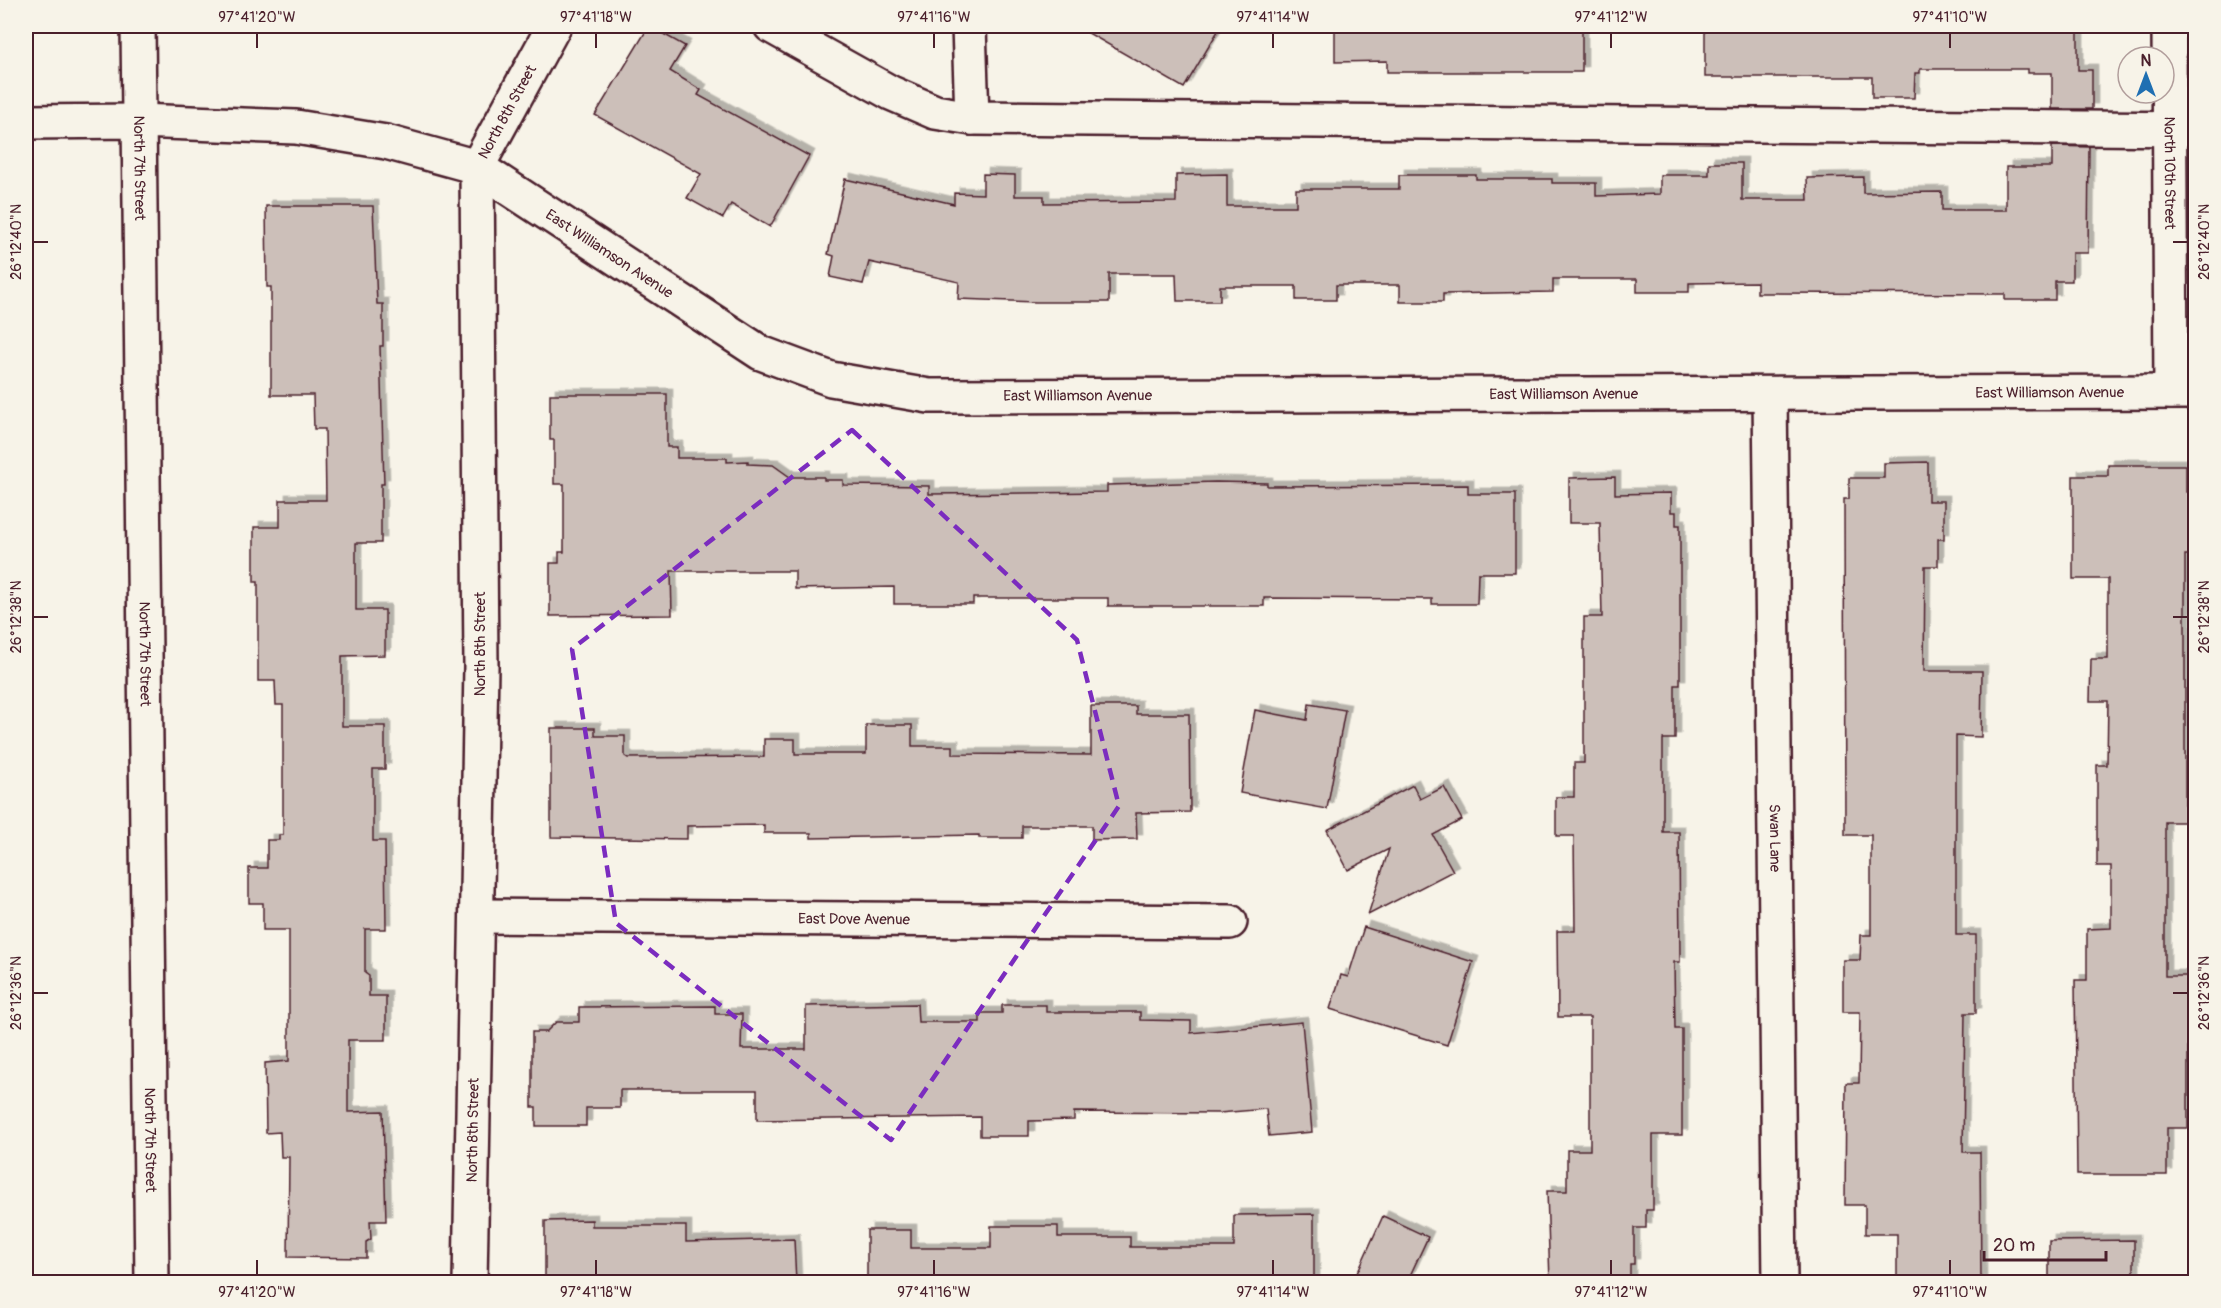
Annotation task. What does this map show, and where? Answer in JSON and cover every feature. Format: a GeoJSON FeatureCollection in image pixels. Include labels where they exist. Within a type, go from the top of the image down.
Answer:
{"type":"FeatureCollection","features":[{"type":"Feature","properties":{"kind":"street","name":"North 7th Street"},"geometry":{"type":"LineString","coordinates":[[138,26],[152,1282]]}},
{"type":"Feature","properties":{"kind":"street","name":"North 8th Street"},"geometry":{"type":"LineString","coordinates":[[470,1282],[481,655],[477,167],[554,26]]}},
{"type":"Feature","properties":{"kind":"street"},"geometry":{"type":"LineString","coordinates":[[771,26],[891,93],[935,112],[972,118],[2183,129]]}},
{"type":"Feature","properties":{"kind":"street"},"geometry":{"type":"LineString","coordinates":[[969,26],[972,118]]}},
{"type":"Feature","properties":{"kind":"street","name":"North 10th Street"},"geometry":{"type":"LineString","coordinates":[[2169,26],[2183,129],[2183,392]]}},
{"type":"Feature","properties":{"kind":"street","name":"East Williamson Avenue"},"geometry":{"type":"LineString","coordinates":[[26,122],[138,121],[296,127],[386,142],[477,167],[761,353],[831,379],[929,396],[2183,392]]}},
{"type":"Feature","properties":{"kind":"street","name":"Swan Lane"},"geometry":{"type":"LineString","coordinates":[[1770,394],[1780,1282]]}},
{"type":"Feature","properties":{"kind":"street","name":"East Dove Avenue"},"geometry":{"type":"LineString","coordinates":[[478,916],[1230,922]]}},
{"type":"Feature","properties":{"kind":"highlighted area"},"geometry":{"type":"Polygon","coordinates":[[[852,430],[1077,640],[1119,806],[891,1140],[616,923],[572,649],[852,430]]]}},
{"type":"Feature","properties":{"kind":"building"},"geometry":{"type":"Polygon","coordinates":[[[649,26],[685,46],[670,71],[701,90],[698,95],[809,156],[770,227],[731,204],[723,218],[687,198],[701,174],[595,115],[649,26]]]}},
{"type":"Feature","properties":{"kind":"building"},"geometry":{"type":"Polygon","coordinates":[[[1076,26],[1221,26],[1184,88],[1076,26]]]}},
{"type":"Feature","properties":{"kind":"building"},"geometry":{"type":"Polygon","coordinates":[[[1335,26],[1582,26],[1582,72],[1387,72],[1387,61],[1335,62],[1335,26]]]}},
{"type":"Feature","properties":{"kind":"building"},"geometry":{"type":"Polygon","coordinates":[[[1705,26],[2078,26],[2078,70],[2092,70],[2092,109],[2052,109],[2052,73],[2028,73],[2028,69],[1920,69],[1920,73],[1915,73],[1914,98],[1872,98],[1872,77],[1705,77],[1705,26]]]}},
{"type":"Feature","properties":{"kind":"building"},"geometry":{"type":"Polygon","coordinates":[[[2052,146],[2089,147],[2088,253],[2072,253],[2072,281],[2055,281],[2055,300],[2005,300],[2005,294],[1757,293],[1757,282],[1689,283],[1689,292],[1637,292],[1637,279],[1553,279],[1553,292],[1443,294],[1443,302],[1400,302],[1400,285],[1336,285],[1336,300],[1296,300],[1296,286],[1220,286],[1220,301],[1177,301],[1176,274],[1109,274],[1109,302],[1036,302],[958,299],[959,282],[869,262],[863,284],[830,277],[834,256],[828,254],[845,179],[954,204],[954,193],[983,194],[983,174],[1015,175],[1015,196],[1044,196],[1044,203],[1176,202],[1176,175],[1227,174],[1227,206],[1296,206],[1296,189],[1399,189],[1399,175],[1476,175],[1476,179],[1552,179],[1552,183],[1596,183],[1596,196],[1660,194],[1660,175],[1709,175],[1709,163],[1742,163],[1742,200],[1808,200],[1807,178],[1863,177],[1863,193],[1942,192],[1942,210],[2006,210],[2006,167],[2052,167],[2052,146]]]}},
{"type":"Feature","properties":{"kind":"building"},"geometry":{"type":"Polygon","coordinates":[[[266,206],[373,206],[377,304],[383,304],[383,346],[380,346],[384,484],[381,484],[381,543],[356,543],[356,610],[385,610],[385,655],[342,656],[342,726],[385,726],[385,769],[373,769],[373,841],[385,841],[386,929],[365,929],[365,973],[369,976],[369,996],[386,996],[386,1040],[348,1040],[348,1112],[383,1111],[386,1221],[370,1221],[371,1239],[366,1242],[366,1258],[288,1257],[289,1157],[281,1157],[280,1132],[266,1133],[265,1063],[289,1061],[289,930],[263,930],[263,903],[249,903],[249,868],[267,868],[267,840],[279,840],[279,835],[283,835],[283,705],[276,705],[275,681],[258,681],[258,582],[254,582],[254,527],[280,527],[280,500],[326,500],[325,429],[314,429],[313,395],[271,395],[271,287],[267,287],[266,206]]]}},
{"type":"Feature","properties":{"kind":"building"},"geometry":{"type":"Polygon","coordinates":[[[550,394],[667,394],[667,447],[677,447],[677,458],[727,458],[727,462],[748,461],[748,464],[773,465],[790,477],[824,477],[824,480],[843,480],[843,485],[929,486],[929,494],[1107,492],[1107,485],[1216,482],[1267,483],[1267,486],[1468,485],[1468,494],[1515,494],[1515,573],[1478,573],[1477,604],[1432,604],[1432,599],[1264,598],[1264,606],[1108,606],[1108,598],[973,598],[973,604],[894,604],[894,587],[795,589],[795,571],[671,571],[672,615],[550,616],[550,563],[559,563],[559,552],[564,552],[564,484],[554,484],[554,440],[550,440],[550,394]]]}},
{"type":"Feature","properties":{"kind":"building"},"geometry":{"type":"Polygon","coordinates":[[[1928,462],[1928,501],[1944,501],[1944,539],[1938,539],[1938,566],[1925,566],[1924,671],[1982,671],[1981,737],[1956,736],[1956,935],[1976,935],[1976,1013],[1965,1013],[1963,1152],[1980,1152],[1981,1282],[1897,1282],[1897,1234],[1865,1234],[1865,1205],[1845,1205],[1846,1083],[1859,1083],[1860,1012],[1843,1012],[1843,960],[1860,960],[1861,935],[1871,935],[1871,835],[1845,835],[1844,499],[1849,499],[1849,478],[1884,478],[1884,463],[1928,462]]]}},
{"type":"Feature","properties":{"kind":"building"},"geometry":{"type":"Polygon","coordinates":[[[2108,465],[2186,465],[2186,492],[2190,492],[2190,555],[2185,555],[2185,822],[2165,822],[2165,976],[2188,976],[2188,1128],[2167,1128],[2167,1175],[2077,1175],[2075,980],[2087,980],[2087,929],[2111,928],[2111,866],[2097,866],[2097,765],[2107,765],[2108,701],[2090,701],[2091,659],[2108,659],[2108,579],[2073,579],[2073,476],[2108,476],[2108,465]]]}},
{"type":"Feature","properties":{"kind":"building"},"geometry":{"type":"Polygon","coordinates":[[[1615,477],[1615,494],[1671,493],[1671,512],[1676,512],[1676,525],[1680,525],[1680,685],[1675,685],[1675,739],[1663,739],[1663,832],[1679,832],[1680,962],[1674,962],[1675,1029],[1682,1029],[1682,1135],[1653,1135],[1653,1210],[1646,1210],[1646,1228],[1634,1228],[1634,1264],[1630,1264],[1630,1282],[1550,1282],[1547,1191],[1567,1191],[1567,1150],[1590,1150],[1590,1017],[1558,1017],[1557,931],[1575,931],[1574,836],[1556,836],[1556,797],[1574,797],[1574,763],[1584,763],[1584,617],[1602,617],[1600,523],[1569,523],[1569,478],[1615,477]]]}},
{"type":"Feature","properties":{"kind":"building"},"geometry":{"type":"Polygon","coordinates":[[[1309,704],[1345,710],[1327,809],[1240,793],[1255,710],[1307,720],[1309,704]]]}},
{"type":"Feature","properties":{"kind":"building"},"geometry":{"type":"Polygon","coordinates":[[[1091,706],[1136,706],[1136,714],[1189,714],[1190,812],[1136,813],[1137,839],[1092,840],[1092,826],[1022,826],[1022,838],[979,838],[979,835],[811,838],[811,833],[764,833],[764,825],[687,826],[687,839],[551,837],[551,728],[595,728],[595,736],[625,736],[625,756],[628,758],[764,757],[764,739],[795,739],[795,754],[866,754],[866,725],[912,725],[912,746],[953,746],[953,754],[1091,755],[1091,706]]]}},
{"type":"Feature","properties":{"kind":"building"},"geometry":{"type":"Polygon","coordinates":[[[1413,785],[1420,799],[1444,787],[1462,820],[1433,835],[1453,871],[1368,915],[1389,849],[1348,870],[1327,830],[1413,785]]]}},
{"type":"Feature","properties":{"kind":"building"},"geometry":{"type":"Polygon","coordinates":[[[1364,927],[1473,962],[1447,1045],[1330,1009],[1341,975],[1348,977],[1364,927]]]}},
{"type":"Feature","properties":{"kind":"building"},"geometry":{"type":"Polygon","coordinates":[[[917,1004],[918,1022],[980,1022],[980,1013],[1002,1013],[1002,1005],[1046,1005],[1046,1012],[1140,1012],[1140,1020],[1191,1021],[1191,1033],[1302,1022],[1312,1132],[1269,1136],[1266,1109],[1219,1113],[1074,1112],[1074,1120],[1029,1121],[1029,1136],[980,1136],[980,1117],[757,1120],[757,1090],[620,1090],[620,1108],[586,1108],[586,1126],[536,1126],[536,1107],[532,1107],[532,1032],[546,1032],[556,1022],[579,1022],[579,1007],[715,1006],[715,1014],[742,1014],[741,1049],[806,1049],[806,1006],[917,1004]]]}},
{"type":"Feature","properties":{"kind":"building"},"geometry":{"type":"Polygon","coordinates":[[[1314,1214],[1314,1282],[867,1282],[867,1230],[911,1230],[911,1248],[991,1248],[991,1226],[1058,1226],[1058,1237],[1130,1237],[1130,1247],[1234,1247],[1234,1215],[1314,1214]]]}},
{"type":"Feature","properties":{"kind":"building"},"geometry":{"type":"Polygon","coordinates":[[[1383,1216],[1428,1237],[1407,1282],[1353,1282],[1383,1216]]]}},
{"type":"Feature","properties":{"kind":"building"},"geometry":{"type":"Polygon","coordinates":[[[592,1220],[592,1226],[686,1226],[686,1242],[794,1239],[796,1282],[545,1282],[545,1221],[592,1220]]]}},
{"type":"Feature","properties":{"kind":"building"},"geometry":{"type":"Polygon","coordinates":[[[2134,1240],[2134,1282],[2049,1282],[2049,1241],[2134,1240]]]}}]}
